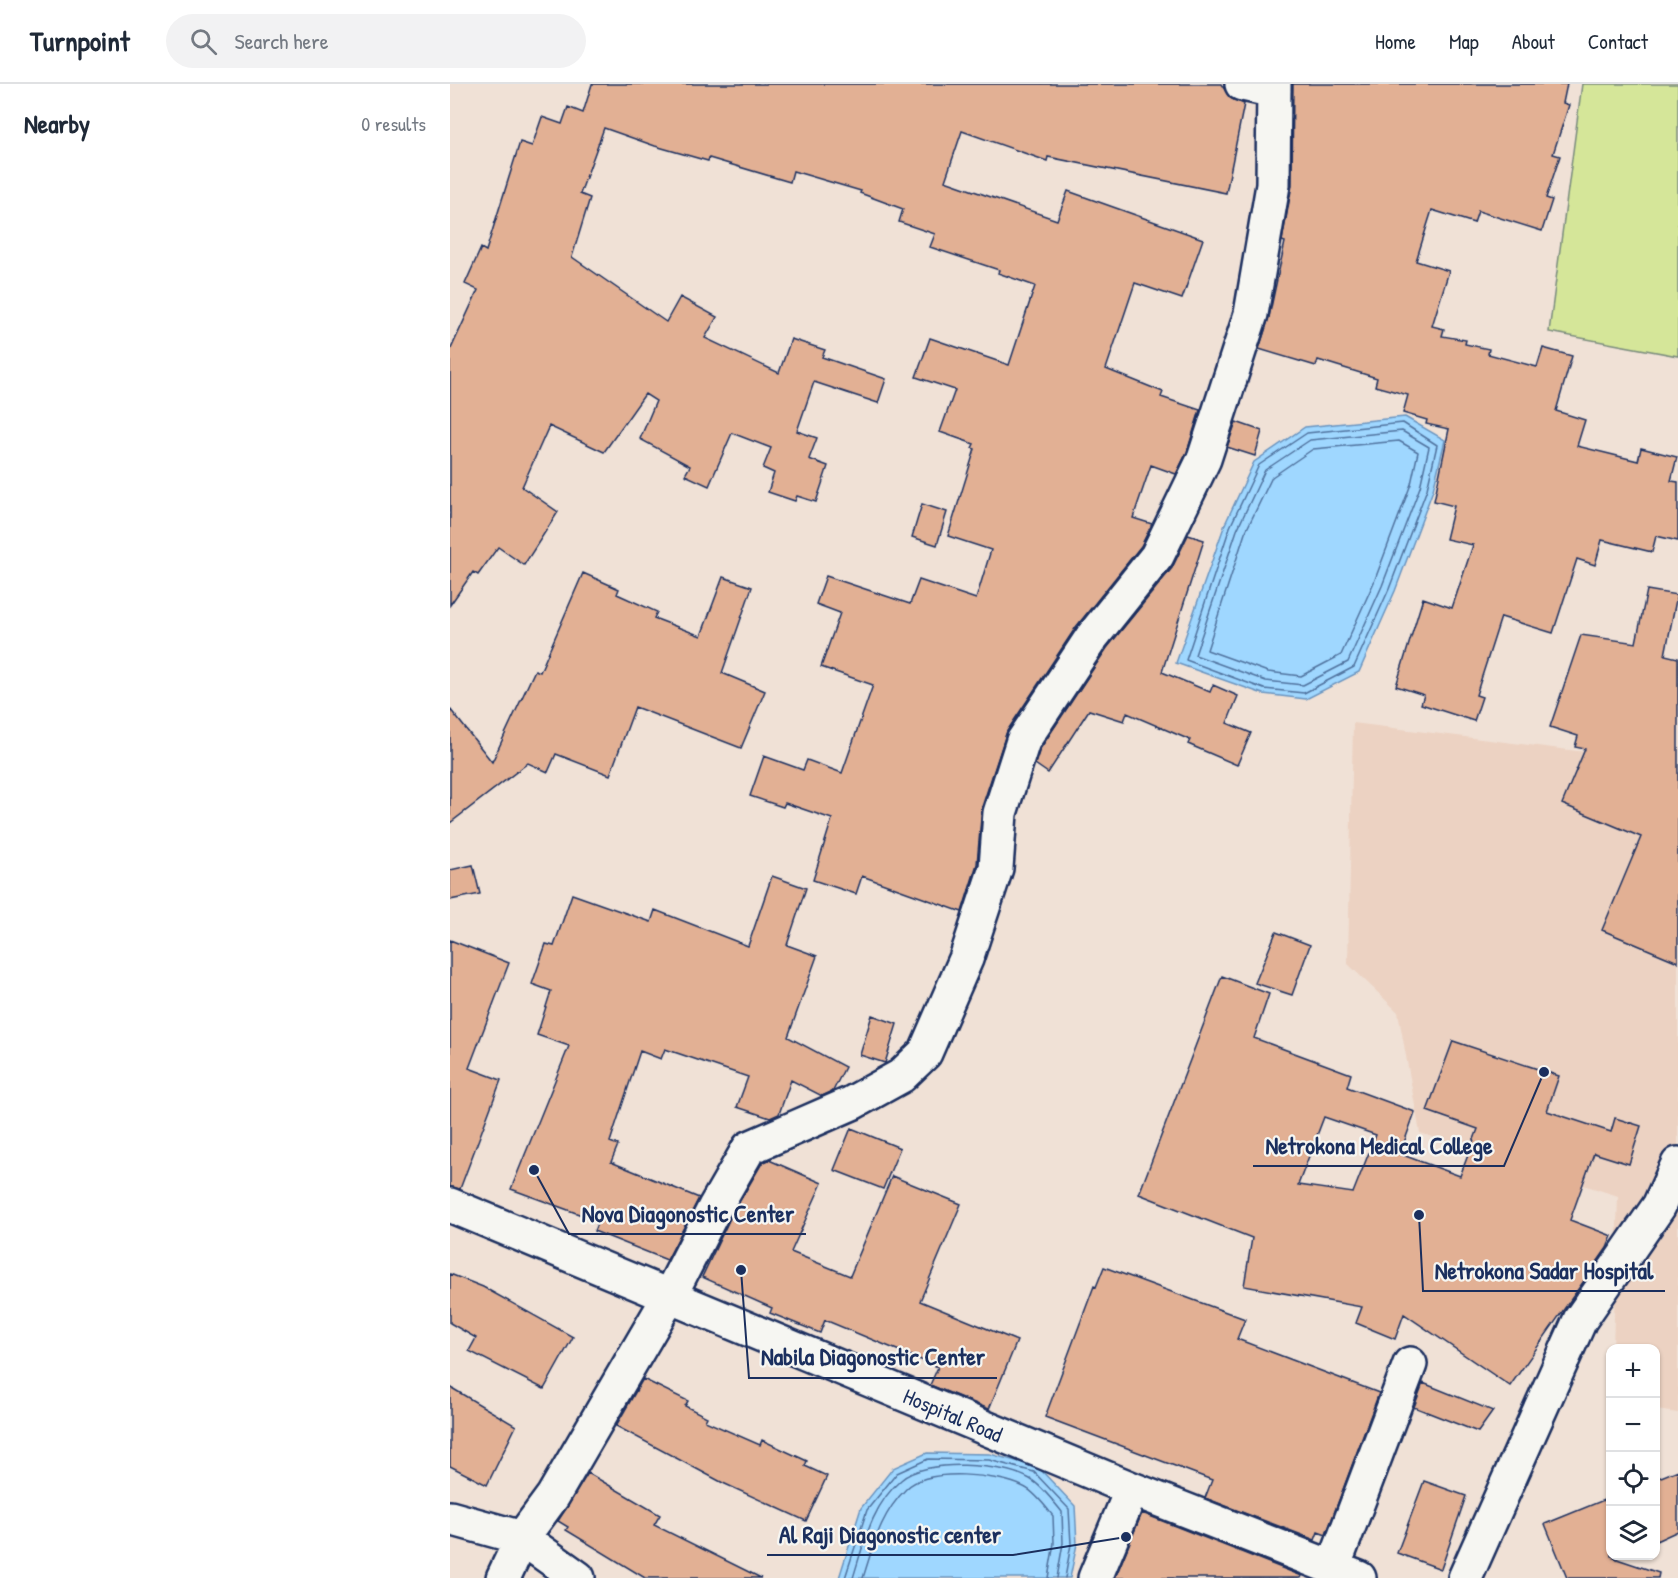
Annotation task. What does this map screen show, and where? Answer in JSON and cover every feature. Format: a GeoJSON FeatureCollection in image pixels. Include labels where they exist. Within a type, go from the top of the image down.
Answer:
{"type":"FeatureCollection","features":[{"type":"Feature","properties":{"kind":"street"},"geometry":{"type":"LineString","coordinates":[[503,1578],[522,1538],[553,1496],[669,1297],[715,1207],[749,1148],[852,1103],[901,1076],[925,1053],[966,959],[996,868],[999,813],[1023,741],[1092,637],[1156,556],[1204,459],[1251,314],[1273,185],[1274,87],[1242,84]]}},
{"type":"Feature","properties":{"kind":"street"},"geometry":{"type":"LineString","coordinates":[[1465,1578],[1580,1320],[1659,1206],[1678,1164]]}},
{"type":"Feature","properties":{"kind":"street","name":"Hospital Road"},"geometry":{"type":"LineString","coordinates":[[450,1205],[1132,1489],[1346,1573]]}},
{"type":"Feature","properties":{"kind":"street"},"geometry":{"type":"LineString","coordinates":[[1346,1573],[1410,1364]]}},
{"type":"Feature","properties":{"kind":"street"},"geometry":{"type":"LineString","coordinates":[[1095,1578],[1132,1489]]}},
{"type":"Feature","properties":{"kind":"street"},"geometry":{"type":"LineString","coordinates":[[450,1518],[522,1538],[578,1578]]}},
{"type":"Feature","properties":{"kind":"shaded area"},"geometry":{"type":"Polygon","coordinates":[[[1353,723],[1585,752],[1678,782],[1678,1413],[1660,1411],[1660,1344],[1613,1344],[1618,1196],[1420,1133],[1398,1012],[1348,964],[1353,723]]]}},
{"type":"Feature","properties":{"kind":"green space"},"geometry":{"type":"Polygon","coordinates":[[[1582,84],[1678,84],[1678,356],[1549,332],[1582,84]]]}},
{"type":"Feature","properties":{"kind":"water"},"geometry":{"type":"Polygon","coordinates":[[[1405,417],[1445,440],[1433,490],[1395,591],[1359,672],[1306,699],[1263,694],[1176,663],[1225,524],[1254,462],[1305,427],[1405,417]]]}},
{"type":"Feature","properties":{"kind":"water"},"geometry":{"type":"Polygon","coordinates":[[[927,1453],[990,1454],[1038,1467],[1075,1506],[1077,1544],[1070,1578],[839,1578],[861,1508],[893,1468],[927,1453]]]}},
{"type":"Feature","properties":{"kind":"building"},"geometry":{"type":"Polygon","coordinates":[[[592,84],[1221,84],[1230,98],[1244,104],[1226,193],[1048,157],[1047,161],[962,131],[945,181],[1057,220],[1068,191],[1203,239],[1182,299],[1135,283],[1106,369],[1163,392],[1161,397],[1200,410],[1187,452],[1176,474],[1151,465],[1133,518],[1152,524],[1141,546],[1076,627],[1007,731],[982,807],[977,864],[962,912],[862,876],[856,894],[813,880],[832,819],[785,803],[783,807],[750,796],[764,756],[803,770],[807,760],[842,773],[873,685],[821,667],[840,613],[816,604],[826,576],[910,604],[919,580],[976,599],[991,550],[948,536],[975,449],[972,448],[974,444],[940,432],[955,390],[916,377],[930,338],[1009,365],[1035,286],[998,273],[999,270],[930,247],[935,234],[899,222],[903,209],[860,193],[861,191],[793,171],[790,182],[709,158],[708,161],[655,146],[604,128],[580,194],[590,198],[572,257],[666,322],[680,297],[717,317],[705,338],[779,373],[791,339],[825,350],[822,357],[886,379],[878,403],[814,382],[797,431],[817,438],[809,459],[828,466],[816,502],[797,496],[795,501],[768,492],[774,473],[763,468],[771,448],[732,433],[709,486],[685,475],[690,466],[640,439],[656,401],[645,394],[604,452],[549,426],[522,487],[558,512],[524,565],[498,547],[478,575],[473,572],[450,605],[450,351],[478,290],[465,284],[481,248],[486,251],[520,142],[532,146],[542,117],[562,124],[568,107],[583,113],[592,84]]]}},
{"type":"Feature","properties":{"kind":"building"},"geometry":{"type":"Polygon","coordinates":[[[1293,84],[1567,84],[1563,103],[1569,105],[1553,154],[1560,156],[1546,198],[1552,200],[1542,231],[1478,211],[1474,223],[1432,210],[1416,261],[1449,271],[1432,326],[1444,329],[1442,336],[1466,340],[1465,344],[1489,349],[1488,354],[1537,367],[1543,348],[1572,356],[1556,411],[1585,420],[1577,446],[1638,461],[1641,448],[1677,457],[1671,481],[1678,482],[1678,541],[1656,536],[1652,552],[1602,540],[1595,565],[1577,559],[1553,633],[1501,617],[1476,695],[1482,697],[1474,721],[1421,704],[1424,695],[1396,686],[1423,598],[1452,608],[1473,545],[1446,539],[1454,506],[1434,501],[1449,429],[1426,424],[1427,420],[1403,413],[1408,395],[1375,386],[1377,378],[1318,360],[1316,366],[1259,349],[1269,317],[1285,242],[1282,241],[1292,185],[1293,84]]]}},
{"type":"Feature","properties":{"kind":"building"},"geometry":{"type":"Polygon","coordinates":[[[1236,422],[1262,431],[1255,456],[1227,447],[1236,422]]]}},
{"type":"Feature","properties":{"kind":"building"},"geometry":{"type":"Polygon","coordinates":[[[922,504],[947,512],[937,545],[912,537],[922,504]]]}},
{"type":"Feature","properties":{"kind":"building"},"geometry":{"type":"Polygon","coordinates":[[[1188,535],[1204,540],[1162,672],[1210,692],[1213,685],[1238,696],[1227,723],[1251,733],[1237,765],[1188,744],[1190,740],[1127,713],[1124,721],[1089,710],[1048,773],[1035,764],[1040,749],[1107,648],[1172,568],[1188,535]]]}},
{"type":"Feature","properties":{"kind":"building"},"geometry":{"type":"Polygon","coordinates":[[[583,573],[619,589],[617,594],[657,612],[654,618],[701,636],[723,577],[752,587],[722,673],[765,691],[741,748],[635,707],[610,775],[556,754],[548,772],[528,763],[450,823],[450,709],[492,762],[535,670],[540,672],[583,573]]]}},
{"type":"Feature","properties":{"kind":"building"},"geometry":{"type":"Polygon","coordinates":[[[1647,590],[1677,595],[1665,655],[1678,658],[1678,962],[1602,930],[1641,837],[1562,804],[1585,749],[1575,747],[1578,736],[1550,727],[1581,635],[1636,643],[1647,590]]]}},
{"type":"Feature","properties":{"kind":"building"},"geometry":{"type":"Polygon","coordinates":[[[473,865],[480,894],[450,900],[450,870],[473,865]]]}},
{"type":"Feature","properties":{"kind":"building"},"geometry":{"type":"Polygon","coordinates":[[[772,876],[806,888],[787,945],[817,956],[788,1037],[845,1067],[833,1091],[822,1096],[791,1080],[779,1114],[770,1118],[737,1107],[748,1077],[665,1049],[661,1059],[640,1051],[610,1142],[618,1145],[611,1162],[699,1198],[667,1260],[594,1231],[598,1221],[511,1189],[569,1046],[537,1035],[551,991],[532,984],[546,944],[554,946],[572,894],[651,922],[655,910],[748,946],[772,876]]]}},
{"type":"Feature","properties":{"kind":"building"},"geometry":{"type":"Polygon","coordinates":[[[1276,932],[1310,945],[1292,995],[1255,983],[1276,932]]]}},
{"type":"Feature","properties":{"kind":"building"},"geometry":{"type":"Polygon","coordinates":[[[450,940],[509,963],[469,1068],[501,1080],[460,1189],[450,1187],[450,940]]]}},
{"type":"Feature","properties":{"kind":"building"},"geometry":{"type":"Polygon","coordinates":[[[1222,976],[1269,994],[1254,1038],[1351,1074],[1347,1087],[1415,1112],[1400,1154],[1460,1176],[1478,1129],[1427,1111],[1453,1041],[1559,1076],[1547,1111],[1611,1132],[1615,1118],[1641,1126],[1629,1164],[1594,1153],[1570,1220],[1612,1236],[1607,1248],[1510,1386],[1404,1314],[1395,1339],[1356,1323],[1362,1307],[1244,1286],[1252,1238],[1139,1194],[1222,976]],[[1324,1117],[1298,1185],[1353,1193],[1376,1135],[1324,1117]]]}},
{"type":"Feature","properties":{"kind":"building"},"geometry":{"type":"Polygon","coordinates":[[[872,1015],[897,1024],[885,1063],[860,1055],[872,1015]]]}},
{"type":"Feature","properties":{"kind":"building"},"geometry":{"type":"Polygon","coordinates":[[[851,1128],[900,1148],[883,1189],[834,1170],[851,1128]]]}},
{"type":"Feature","properties":{"kind":"building"},"geometry":{"type":"Polygon","coordinates":[[[769,1160],[822,1183],[791,1252],[850,1276],[892,1176],[961,1204],[920,1301],[1017,1341],[989,1409],[930,1385],[938,1367],[825,1320],[820,1333],[770,1313],[772,1308],[702,1277],[731,1216],[762,1163],[769,1160]]]}},
{"type":"Feature","properties":{"kind":"building"},"geometry":{"type":"Polygon","coordinates":[[[1104,1267],[1245,1319],[1237,1339],[1379,1393],[1326,1535],[1318,1532],[1315,1540],[1205,1498],[1212,1480],[1045,1417],[1094,1286],[1096,1287],[1104,1267]]]}},
{"type":"Feature","properties":{"kind":"building"},"geometry":{"type":"Polygon","coordinates":[[[450,1274],[483,1287],[573,1337],[544,1389],[469,1351],[476,1338],[450,1323],[450,1274]]]}},
{"type":"Feature","properties":{"kind":"building"},"geometry":{"type":"Polygon","coordinates":[[[643,1379],[688,1401],[685,1406],[707,1417],[705,1421],[760,1445],[762,1440],[807,1461],[805,1466],[827,1476],[806,1521],[723,1483],[616,1426],[643,1379]]]}},
{"type":"Feature","properties":{"kind":"building"},"geometry":{"type":"Polygon","coordinates":[[[1423,1383],[1493,1411],[1478,1432],[1414,1407],[1423,1383]]]}},
{"type":"Feature","properties":{"kind":"building"},"geometry":{"type":"Polygon","coordinates":[[[450,1387],[516,1426],[487,1485],[450,1466],[450,1387]]]}},
{"type":"Feature","properties":{"kind":"building"},"geometry":{"type":"Polygon","coordinates":[[[1678,1470],[1678,1531],[1660,1539],[1660,1506],[1660,1477],[1678,1470]]]}},
{"type":"Feature","properties":{"kind":"building"},"geometry":{"type":"Polygon","coordinates":[[[588,1473],[660,1515],[654,1525],[761,1578],[645,1578],[566,1530],[568,1527],[558,1521],[588,1473]]]}},
{"type":"Feature","properties":{"kind":"building"},"geometry":{"type":"Polygon","coordinates":[[[1424,1481],[1466,1496],[1441,1569],[1397,1553],[1424,1481]]]}},
{"type":"Feature","properties":{"kind":"building"},"geometry":{"type":"Polygon","coordinates":[[[1606,1499],[1606,1560],[1620,1560],[1659,1573],[1658,1578],[1567,1578],[1545,1524],[1606,1499]]]}},
{"type":"Feature","properties":{"kind":"building"},"geometry":{"type":"Polygon","coordinates":[[[1142,1513],[1302,1576],[1301,1578],[1115,1578],[1142,1513]]]}},
{"type":"Feature","properties":{"kind":"place","name":"Netrokona Medical College"},"geometry":{"type":"Point","coordinates":[1544,1072]}},
{"type":"Feature","properties":{"kind":"place","name":"Nova Diagonostic Center"},"geometry":{"type":"Point","coordinates":[534,1170]}},
{"type":"Feature","properties":{"kind":"place","name":"Netrokona Sadar Hospital"},"geometry":{"type":"Point","coordinates":[1419,1215]}},
{"type":"Feature","properties":{"kind":"place","name":"Nabila Diagonostic Center"},"geometry":{"type":"Point","coordinates":[741,1270]}},
{"type":"Feature","properties":{"kind":"place","name":"Al Raji Diagonostic center"},"geometry":{"type":"Point","coordinates":[1126,1537]}}]}
